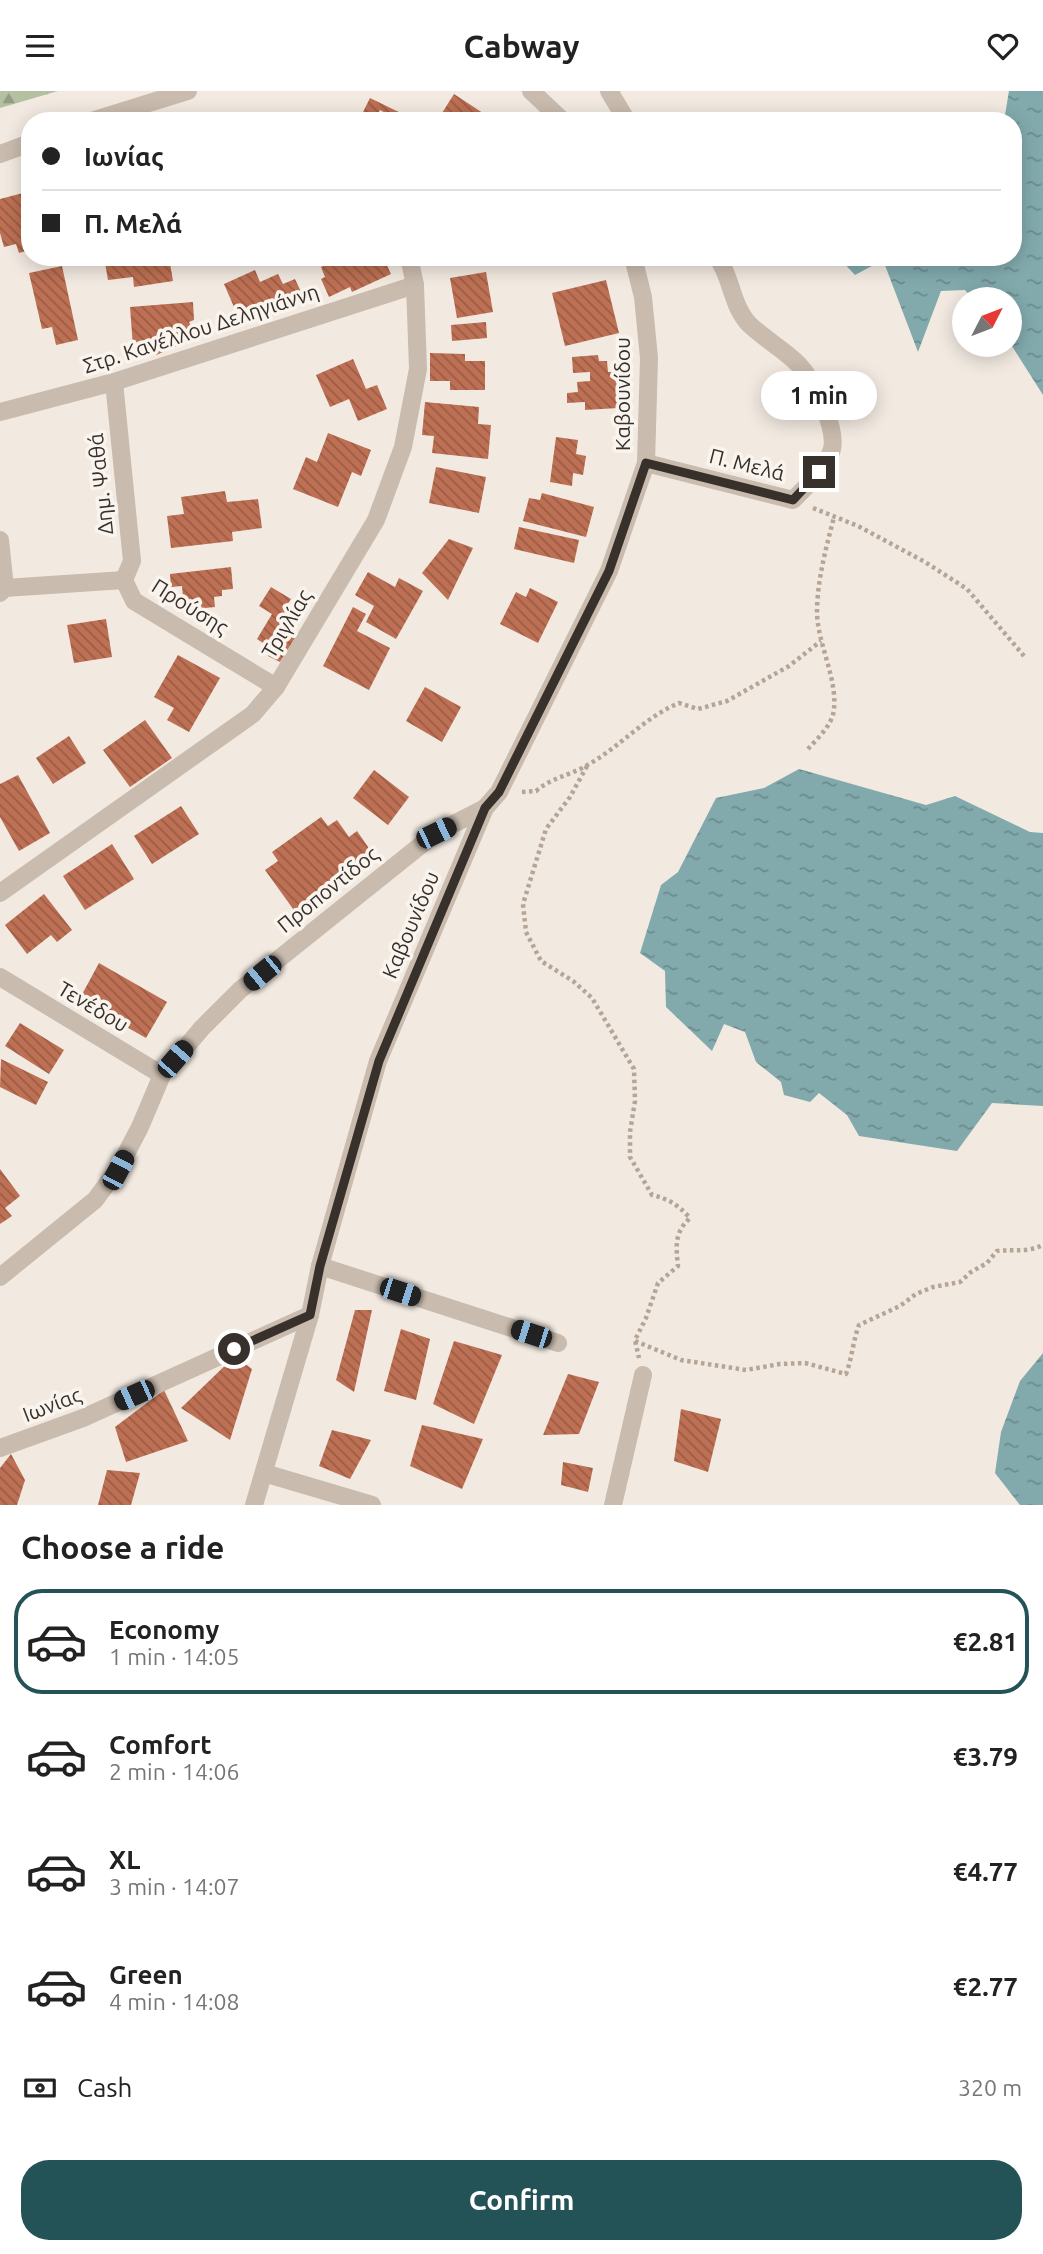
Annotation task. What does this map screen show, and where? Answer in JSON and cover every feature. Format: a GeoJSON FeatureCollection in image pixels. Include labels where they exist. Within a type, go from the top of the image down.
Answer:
{"type":"FeatureCollection","features":[{"type":"Feature","properties":{"kind":"street"},"geometry":{"type":"LineString","coordinates":[[121,112],[188,91]]}},
{"type":"Feature","properties":{"kind":"street"},"geometry":{"type":"LineString","coordinates":[[531,91],[553,112]]}},
{"type":"Feature","properties":{"kind":"street"},"geometry":{"type":"LineString","coordinates":[[609,91],[622,112]]}},
{"type":"Feature","properties":{"kind":"street"},"geometry":{"type":"LineString","coordinates":[[0,154],[21,146]]}},
{"type":"Feature","properties":{"kind":"street","name":"Τριγλίας"},"geometry":{"type":"LineString","coordinates":[[0,893],[253,714],[276,687],[376,520],[403,447],[418,369],[415,285],[411,266]]}},
{"type":"Feature","properties":{"kind":"street","name":"Καβουνίδου"},"geometry":{"type":"LineString","coordinates":[[254,1505],[310,1315],[320,1266],[379,1061],[485,808],[499,792],[609,571],[646,463],[649,359],[643,297],[636,266]]}},
{"type":"Feature","properties":{"kind":"street","name":"Π. Μελά"},"geometry":{"type":"LineString","coordinates":[[646,463],[793,500],[819,472],[832,448],[830,425],[817,391],[800,366],[748,323],[733,300],[723,266]]}},
{"type":"Feature","properties":{"kind":"street","name":"Στρ. Κανέλλου Δεληγιάννη"},"geometry":{"type":"LineString","coordinates":[[0,412],[114,382],[415,285]]}},
{"type":"Feature","properties":{"kind":"street","name":"Δημ. Ψαθά"},"geometry":{"type":"LineString","coordinates":[[114,382],[132,562],[124,580]]}},
{"type":"Feature","properties":{"kind":"street"},"geometry":{"type":"LineString","coordinates":[[0,540],[2,590]]}},
{"type":"Feature","properties":{"kind":"street","name":"Προύσης"},"geometry":{"type":"LineString","coordinates":[[2,590],[124,580],[134,601],[276,687]]}},
{"type":"Feature","properties":{"kind":"street","name":"Προποντίδος"},"geometry":{"type":"LineString","coordinates":[[0,1277],[95,1200],[118,1170],[162,1075],[202,1028],[240,991],[436,833],[485,808]]}},
{"type":"Feature","properties":{"kind":"street","name":"Τενέδου"},"geometry":{"type":"LineString","coordinates":[[0,977],[162,1075]]}},
{"type":"Feature","properties":{"kind":"street"},"geometry":{"type":"LineString","coordinates":[[320,1266],[558,1343]]}},
{"type":"Feature","properties":{"kind":"street","name":"Ιωνίας"},"geometry":{"type":"LineString","coordinates":[[0,1448],[83,1418],[310,1315]]}},
{"type":"Feature","properties":{"kind":"street"},"geometry":{"type":"LineString","coordinates":[[613,1505],[643,1375]]}},
{"type":"Feature","properties":{"kind":"street"},"geometry":{"type":"LineString","coordinates":[[264,1473],[372,1505]]}},
{"type":"Feature","properties":{"kind":"path"},"geometry":{"type":"LineString","coordinates":[[793,500],[858,526],[925,562],[967,589],[1024,656]]}},
{"type":"Feature","properties":{"kind":"path"},"geometry":{"type":"LineString","coordinates":[[808,749],[827,728],[835,710],[817,613],[822,568],[834,517]]}},
{"type":"Feature","properties":{"kind":"path"},"geometry":{"type":"LineString","coordinates":[[499,792],[536,792],[546,783],[587,766],[615,748],[661,710],[679,703],[698,709],[727,701],[789,666],[821,641]]}},
{"type":"Feature","properties":{"kind":"path"},"geometry":{"type":"LineString","coordinates":[[587,766],[570,797],[546,829],[523,904],[526,932],[541,961],[573,981],[592,998],[634,1069],[635,1101],[630,1132],[630,1157],[635,1168],[652,1195],[667,1199],[690,1219],[680,1228],[676,1248],[678,1266],[658,1283],[635,1340],[643,1375]]}},
{"type":"Feature","properties":{"kind":"path"},"geometry":{"type":"LineString","coordinates":[[635,1340],[681,1360],[746,1370],[805,1363],[846,1374],[853,1356],[859,1325],[916,1294],[933,1287],[960,1282],[987,1263],[997,1251],[1013,1249],[1028,1252],[1043,1245]]}},
{"type":"Feature","properties":{"kind":"green space"},"geometry":{"type":"Polygon","coordinates":[[[0,91],[58,91],[0,108],[0,91]]]}},
{"type":"Feature","properties":{"kind":"water"},"geometry":{"type":"Polygon","coordinates":[[[1009,91],[1043,91],[1043,395],[1019,357],[1022,357],[1022,287],[952,287],[952,291],[941,291],[918,352],[885,266],[1022,266],[1022,112],[1006,112],[1009,91]]]}},
{"type":"Feature","properties":{"kind":"water"},"geometry":{"type":"Polygon","coordinates":[[[846,266],[872,266],[855,275],[846,266]]]}},
{"type":"Feature","properties":{"kind":"water"},"geometry":{"type":"Polygon","coordinates":[[[799,769],[926,805],[955,796],[1030,832],[1043,833],[1043,1106],[992,1103],[957,1151],[859,1136],[847,1115],[819,1093],[810,1102],[784,1095],[781,1082],[756,1062],[745,1032],[724,1024],[712,1051],[666,1007],[665,971],[640,953],[661,885],[678,872],[716,798],[764,788],[799,769]]]}},
{"type":"Feature","properties":{"kind":"water"},"geometry":{"type":"Polygon","coordinates":[[[1043,1353],[1043,1505],[1020,1505],[995,1473],[1001,1432],[1020,1381],[1043,1353]]]}},
{"type":"Feature","properties":{"kind":"building"},"geometry":{"type":"Polygon","coordinates":[[[454,94],[481,112],[443,112],[454,94]]]}},
{"type":"Feature","properties":{"kind":"building"},"geometry":{"type":"Polygon","coordinates":[[[370,98],[399,112],[380,110],[363,112],[370,98]]]}},
{"type":"Feature","properties":{"kind":"building"},"geometry":{"type":"Polygon","coordinates":[[[21,194],[21,252],[16,244],[4,247],[0,233],[0,199],[21,194]]]}},
{"type":"Feature","properties":{"kind":"building"},"geometry":{"type":"Polygon","coordinates":[[[62,266],[78,340],[56,345],[52,327],[42,329],[29,273],[62,266]]]}},
{"type":"Feature","properties":{"kind":"building"},"geometry":{"type":"Polygon","coordinates":[[[106,266],[170,266],[173,281],[134,287],[133,277],[108,280],[106,266]]]}},
{"type":"Feature","properties":{"kind":"building"},"geometry":{"type":"Polygon","coordinates":[[[387,266],[391,274],[352,292],[350,287],[329,297],[321,279],[325,277],[321,267],[387,266]]]}},
{"type":"Feature","properties":{"kind":"building"},"geometry":{"type":"Polygon","coordinates":[[[255,270],[260,282],[278,274],[283,284],[295,279],[303,296],[241,323],[224,284],[255,270]]]}},
{"type":"Feature","properties":{"kind":"building"},"geometry":{"type":"Polygon","coordinates":[[[486,272],[493,312],[457,318],[450,278],[486,272]]]}},
{"type":"Feature","properties":{"kind":"building"},"geometry":{"type":"Polygon","coordinates":[[[606,280],[619,333],[565,346],[552,293],[606,280]]]}},
{"type":"Feature","properties":{"kind":"building"},"geometry":{"type":"Polygon","coordinates":[[[193,302],[194,320],[189,322],[196,338],[156,355],[153,346],[133,347],[130,307],[193,302]]]}},
{"type":"Feature","properties":{"kind":"building"},"geometry":{"type":"Polygon","coordinates":[[[486,322],[487,338],[452,341],[451,325],[486,322]]]}},
{"type":"Feature","properties":{"kind":"building"},"geometry":{"type":"Polygon","coordinates":[[[430,353],[465,354],[465,361],[485,361],[485,390],[450,390],[450,381],[430,381],[430,353]]]}},
{"type":"Feature","properties":{"kind":"building"},"geometry":{"type":"Polygon","coordinates":[[[598,355],[599,361],[607,361],[608,372],[616,372],[618,408],[585,410],[585,402],[567,403],[567,393],[578,392],[577,382],[590,381],[590,372],[573,373],[572,357],[598,355]]]}},
{"type":"Feature","properties":{"kind":"building"},"geometry":{"type":"Polygon","coordinates":[[[353,359],[366,389],[377,385],[387,409],[358,421],[349,399],[330,407],[316,375],[353,359]]]}},
{"type":"Feature","properties":{"kind":"building"},"geometry":{"type":"Polygon","coordinates":[[[425,402],[479,407],[478,424],[491,425],[488,459],[432,453],[434,436],[422,435],[425,402]]]}},
{"type":"Feature","properties":{"kind":"building"},"geometry":{"type":"Polygon","coordinates":[[[328,433],[371,450],[361,476],[352,472],[338,507],[293,489],[306,457],[317,462],[328,433]]]}},
{"type":"Feature","properties":{"kind":"building"},"geometry":{"type":"Polygon","coordinates":[[[556,437],[578,440],[576,454],[586,456],[583,475],[573,473],[572,486],[550,482],[556,437]]]}},
{"type":"Feature","properties":{"kind":"building"},"geometry":{"type":"Polygon","coordinates":[[[436,467],[486,477],[479,513],[429,503],[436,467]]]}},
{"type":"Feature","properties":{"kind":"building"},"geometry":{"type":"Polygon","coordinates":[[[225,491],[227,502],[258,499],[262,528],[232,532],[233,541],[171,548],[167,516],[184,514],[181,497],[225,491]]]}},
{"type":"Feature","properties":{"kind":"building"},"geometry":{"type":"Polygon","coordinates":[[[542,493],[594,507],[586,537],[523,521],[529,498],[540,500],[542,493]]]}},
{"type":"Feature","properties":{"kind":"building"},"geometry":{"type":"Polygon","coordinates":[[[519,527],[579,540],[574,563],[514,549],[519,527]]]}},
{"type":"Feature","properties":{"kind":"building"},"geometry":{"type":"Polygon","coordinates":[[[449,539],[473,548],[448,600],[422,573],[449,539]]]}},
{"type":"Feature","properties":{"kind":"building"},"geometry":{"type":"Polygon","coordinates":[[[231,567],[233,589],[222,590],[222,596],[214,597],[215,607],[184,610],[182,586],[171,587],[170,574],[231,567]]]}},
{"type":"Feature","properties":{"kind":"building"},"geometry":{"type":"Polygon","coordinates":[[[368,572],[395,587],[399,578],[423,591],[396,639],[366,622],[374,606],[355,595],[368,572]]]}},
{"type":"Feature","properties":{"kind":"building"},"geometry":{"type":"Polygon","coordinates":[[[271,587],[291,599],[285,608],[291,615],[282,630],[295,638],[280,662],[268,656],[272,649],[257,639],[272,614],[259,606],[271,587]]]}},
{"type":"Feature","properties":{"kind":"building"},"geometry":{"type":"Polygon","coordinates":[[[530,588],[558,602],[538,643],[500,624],[516,592],[526,597],[530,588]]]}},
{"type":"Feature","properties":{"kind":"building"},"geometry":{"type":"Polygon","coordinates":[[[353,607],[366,614],[357,631],[390,648],[369,690],[323,666],[353,607]]]}},
{"type":"Feature","properties":{"kind":"building"},"geometry":{"type":"Polygon","coordinates":[[[106,619],[112,657],[74,663],[67,625],[106,619]]]}},
{"type":"Feature","properties":{"kind":"building"},"geometry":{"type":"Polygon","coordinates":[[[178,655],[220,678],[189,732],[167,720],[174,708],[154,697],[178,655]]]}},
{"type":"Feature","properties":{"kind":"building"},"geometry":{"type":"Polygon","coordinates":[[[425,687],[461,707],[442,742],[406,721],[425,687]]]}},
{"type":"Feature","properties":{"kind":"building"},"geometry":{"type":"Polygon","coordinates":[[[145,720],[172,758],[130,787],[103,750],[145,720]]]}},
{"type":"Feature","properties":{"kind":"building"},"geometry":{"type":"Polygon","coordinates":[[[69,736],[86,763],[53,784],[36,758],[69,736]]]}},
{"type":"Feature","properties":{"kind":"building"},"geometry":{"type":"Polygon","coordinates":[[[374,770],[409,797],[388,825],[353,798],[374,770]]]}},
{"type":"Feature","properties":{"kind":"building"},"geometry":{"type":"Polygon","coordinates":[[[18,775],[50,833],[19,851],[0,817],[0,784],[18,775]]]}},
{"type":"Feature","properties":{"kind":"building"},"geometry":{"type":"Polygon","coordinates":[[[181,806],[199,834],[152,864],[134,836],[181,806]]]}},
{"type":"Feature","properties":{"kind":"building"},"geometry":{"type":"Polygon","coordinates":[[[321,817],[328,826],[337,820],[349,837],[357,831],[375,857],[296,913],[265,870],[278,861],[272,852],[321,817]]]}},
{"type":"Feature","properties":{"kind":"building"},"geometry":{"type":"Polygon","coordinates":[[[112,844],[134,879],[85,910],[63,876],[112,844]]]}},
{"type":"Feature","properties":{"kind":"building"},"geometry":{"type":"Polygon","coordinates":[[[44,894],[72,930],[57,942],[51,935],[27,954],[5,925],[44,894]]]}},
{"type":"Feature","properties":{"kind":"building"},"geometry":{"type":"Polygon","coordinates":[[[99,963],[167,1002],[146,1038],[79,1000],[99,963]]]}},
{"type":"Feature","properties":{"kind":"building"},"geometry":{"type":"Polygon","coordinates":[[[20,1023],[64,1050],[49,1074],[5,1046],[20,1023]]]}},
{"type":"Feature","properties":{"kind":"building"},"geometry":{"type":"Polygon","coordinates":[[[1,1059],[48,1082],[36,1105],[0,1087],[1,1059]]]}},
{"type":"Feature","properties":{"kind":"building"},"geometry":{"type":"Polygon","coordinates":[[[0,1169],[20,1196],[5,1208],[12,1216],[0,1224],[0,1169]]]}},
{"type":"Feature","properties":{"kind":"building"},"geometry":{"type":"Polygon","coordinates":[[[355,1310],[372,1310],[354,1392],[336,1380],[355,1310]]]}},
{"type":"Feature","properties":{"kind":"building"},"geometry":{"type":"Polygon","coordinates":[[[401,1329],[430,1339],[416,1400],[384,1391],[401,1329]]]}},
{"type":"Feature","properties":{"kind":"building"},"geometry":{"type":"Polygon","coordinates":[[[454,1341],[502,1355],[474,1424],[433,1404],[454,1341]]]}},
{"type":"Feature","properties":{"kind":"building"},"geometry":{"type":"Polygon","coordinates":[[[235,1356],[252,1369],[230,1440],[181,1408],[235,1356]]]}},
{"type":"Feature","properties":{"kind":"building"},"geometry":{"type":"Polygon","coordinates":[[[568,1374],[599,1382],[579,1434],[543,1435],[568,1374]]]}},
{"type":"Feature","properties":{"kind":"building"},"geometry":{"type":"Polygon","coordinates":[[[164,1390],[188,1441],[126,1462],[115,1427],[164,1390]]]}},
{"type":"Feature","properties":{"kind":"building"},"geometry":{"type":"Polygon","coordinates":[[[681,1409],[721,1419],[708,1472],[674,1461],[681,1409]]]}},
{"type":"Feature","properties":{"kind":"building"},"geometry":{"type":"Polygon","coordinates":[[[422,1425],[483,1439],[462,1489],[410,1466],[422,1425]]]}},
{"type":"Feature","properties":{"kind":"building"},"geometry":{"type":"Polygon","coordinates":[[[332,1430],[371,1440],[350,1479],[319,1466],[332,1430]]]}},
{"type":"Feature","properties":{"kind":"building"},"geometry":{"type":"Polygon","coordinates":[[[11,1454],[25,1480],[17,1505],[0,1505],[0,1468],[11,1454]]]}},
{"type":"Feature","properties":{"kind":"building"},"geometry":{"type":"Polygon","coordinates":[[[563,1462],[593,1468],[588,1492],[561,1485],[563,1462]]]}},
{"type":"Feature","properties":{"kind":"building"},"geometry":{"type":"Polygon","coordinates":[[[107,1470],[140,1473],[131,1505],[98,1505],[107,1470]]]}},
{"type":"Feature","properties":{"kind":"route"},"geometry":{"type":"LineString","coordinates":[[234,1349],[310,1315],[320,1266],[379,1061],[485,808],[499,792],[609,571],[646,463],[793,500],[819,472]]}}]}
